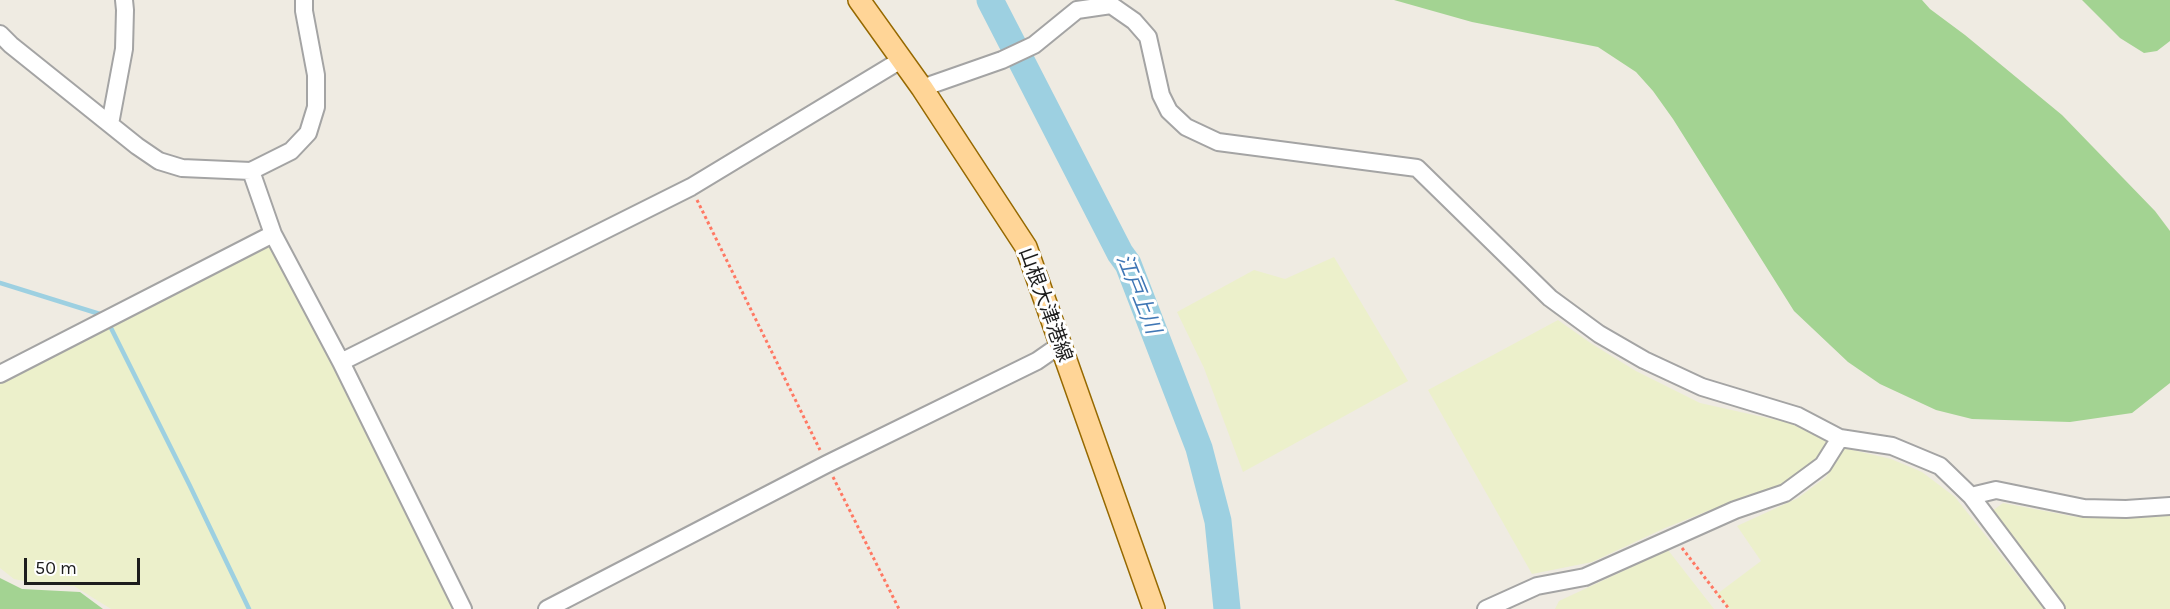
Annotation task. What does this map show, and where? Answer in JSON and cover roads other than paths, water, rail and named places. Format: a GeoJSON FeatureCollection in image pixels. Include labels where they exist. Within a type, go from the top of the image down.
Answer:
{"type":"FeatureCollection","features":[{"type":"Feature","properties":{"kind":"main road","name":"山根大津港線"},"geometry":{"type":"LineString","coordinates":[[859,0],[922,88],[1026,247],[1154,609]]}},
{"type":"Feature","properties":{"kind":"street"},"geometry":{"type":"LineString","coordinates":[[110,124],[124,49],[124,0]]}},
{"type":"Feature","properties":{"kind":"street"},"geometry":{"type":"LineString","coordinates":[[0,34],[159,161],[182,168],[251,171],[291,151],[308,133],[316,107],[316,75],[304,0]]}},
{"type":"Feature","properties":{"kind":"street"},"geometry":{"type":"LineString","coordinates":[[922,88],[1002,60],[1035,45],[1076,5],[1111,5],[1134,21],[1149,37],[1161,95],[1169,111],[1186,127],[1218,142],[1417,168],[1550,298],[1599,333],[1644,360],[1702,387],[1798,416],[1840,438],[1892,446],[1940,466],[1971,496],[2056,609]]}},
{"type":"Feature","properties":{"kind":"street"},"geometry":{"type":"LineString","coordinates":[[341,362],[691,187],[901,60]]}},
{"type":"Feature","properties":{"kind":"street"},"geometry":{"type":"LineString","coordinates":[[251,171],[273,234],[341,362],[464,609]]}},
{"type":"Feature","properties":{"kind":"street"},"geometry":{"type":"LineString","coordinates":[[0,374],[273,234]]}},
{"type":"Feature","properties":{"kind":"street"},"geometry":{"type":"LineString","coordinates":[[547,609],[827,464],[1037,361],[1060,345]]}},
{"type":"Feature","properties":{"kind":"street"},"geometry":{"type":"LineString","coordinates":[[1486,609],[1537,586],[1585,577],[1735,510],[1785,493],[1823,465],[1840,438]]}},
{"type":"Feature","properties":{"kind":"street"},"geometry":{"type":"LineString","coordinates":[[1971,496],[1996,490],[2084,508],[2126,509],[2170,506]]}},
{"type":"Feature","properties":{"kind":"waterway","name":"江戸上川"},"geometry":{"type":"LineString","coordinates":[[990,0],[1120,253],[1128,264],[1199,448],[1218,521],[1227,609]]}},
{"type":"Feature","properties":{"kind":"waterway"},"geometry":{"type":"LineString","coordinates":[[0,283],[103,315]]}},
{"type":"Feature","properties":{"kind":"waterway"},"geometry":{"type":"LineString","coordinates":[[108,322],[249,609]]}}]}
